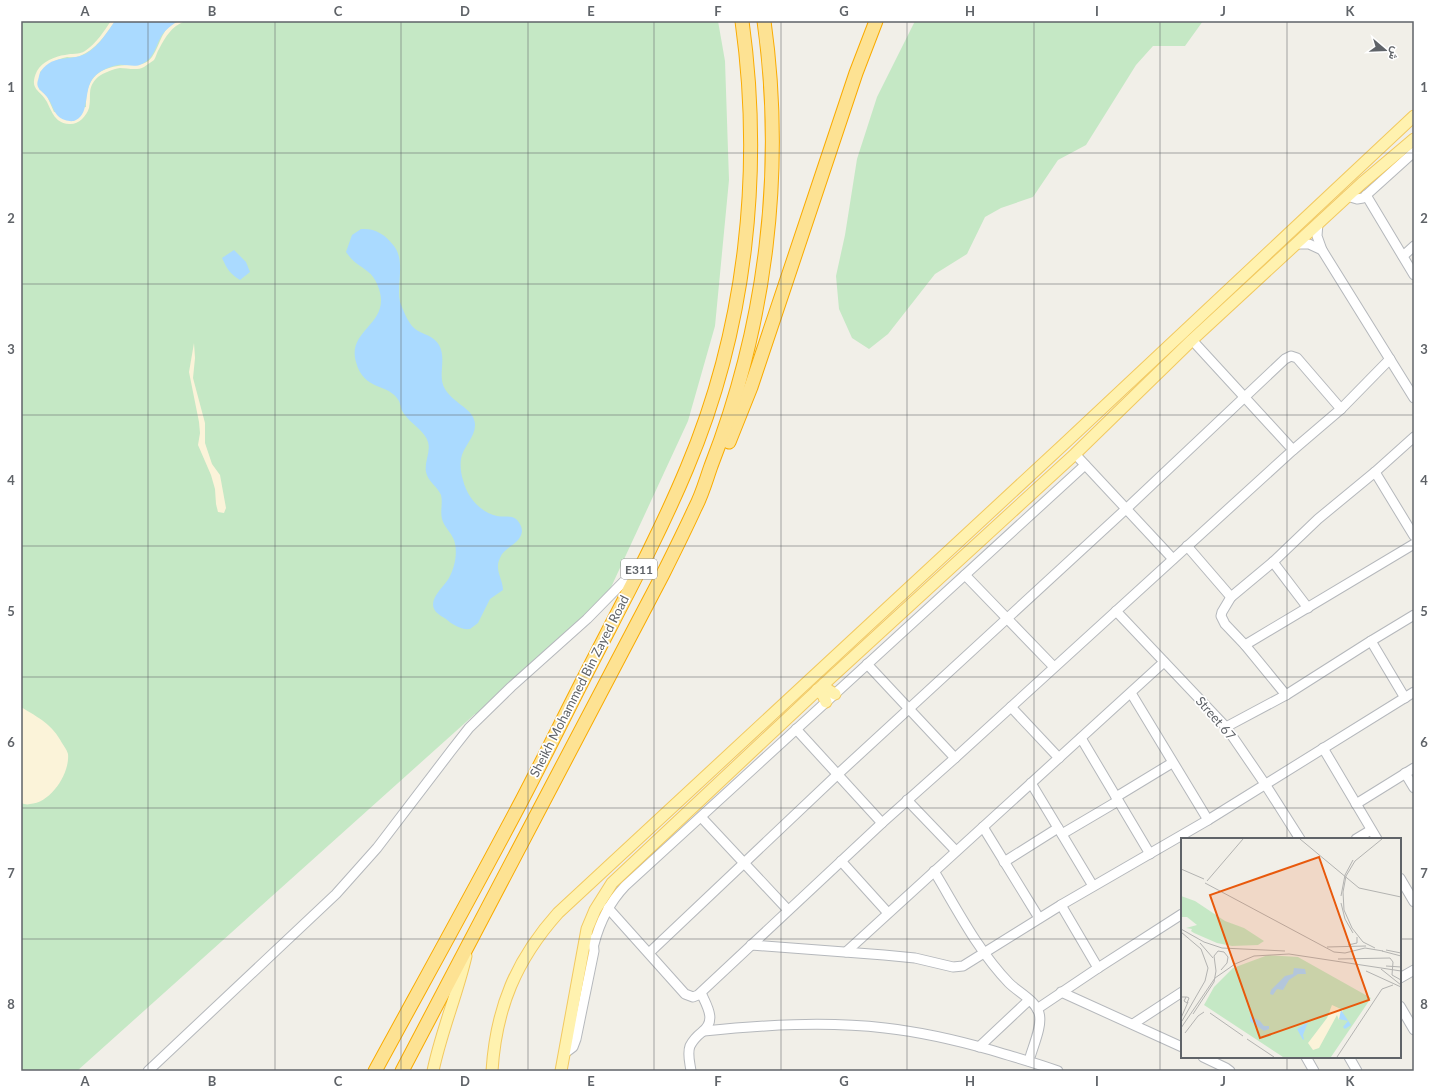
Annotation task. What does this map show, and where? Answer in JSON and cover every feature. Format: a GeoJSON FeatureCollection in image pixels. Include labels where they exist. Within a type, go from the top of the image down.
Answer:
{"type":"FeatureCollection","features":[{"type":"Feature","properties":{"kind":"highway","name":"Sheikh Mohammed Bin Zayed Road"},"geometry":{"type":"LineString","coordinates":[[375,1071],[523,799],[674,497],[699,435],[720,372],[735,307],[745,240],[750,174],[750,107],[742,21]]}},
{"type":"Feature","properties":{"kind":"highway","name":"Sheikh Mohammed Bin Zayed Road"},"geometry":{"type":"LineString","coordinates":[[402,1071],[632,634],[696,508],[719,447],[739,385],[754,322],[765,258],[771,194],[772,129],[769,65],[764,21]]}},
{"type":"Feature","properties":{"kind":"highway"},"geometry":{"type":"LineString","coordinates":[[696,508],[726,448],[751,387],[856,73],[876,21]]}},
{"type":"Feature","properties":{"kind":"main road"},"geometry":{"type":"LineString","coordinates":[[492,1071],[497,1031],[510,988],[530,948],[558,913],[1069,440],[1414,116]]}},
{"type":"Feature","properties":{"kind":"main road"},"geometry":{"type":"LineString","coordinates":[[561,1071],[586,929],[600,900],[619,876],[820,687],[1075,454],[1192,340],[1347,196],[1414,139]]}},
{"type":"Feature","properties":{"kind":"main road"},"geometry":{"type":"LineString","coordinates":[[820,687],[823,695],[830,698]]}},
{"type":"Feature","properties":{"kind":"main road"},"geometry":{"type":"LineString","coordinates":[[433,1071],[468,945]]}},
{"type":"Feature","properties":{"kind":"street"},"geometry":{"type":"LineString","coordinates":[[1347,196],[1360,199],[1414,152]]}},
{"type":"Feature","properties":{"kind":"street"},"geometry":{"type":"LineString","coordinates":[[1366,195],[1414,275]]}},
{"type":"Feature","properties":{"kind":"street"},"geometry":{"type":"LineString","coordinates":[[1318,223],[1317,236],[1322,250],[1413,395]]}},
{"type":"Feature","properties":{"kind":"street"},"geometry":{"type":"LineString","coordinates":[[1296,244],[1309,244],[1322,250]]}},
{"type":"Feature","properties":{"kind":"street"},"geometry":{"type":"LineString","coordinates":[[1403,256],[1414,246]]}},
{"type":"Feature","properties":{"kind":"street"},"geometry":{"type":"LineString","coordinates":[[1192,340],[1293,450]]}},
{"type":"Feature","properties":{"kind":"street"},"geometry":{"type":"LineString","coordinates":[[648,953],[908,708],[1126,509],[1244,396],[1285,359],[1291,356],[1299,360],[1341,409]]}},
{"type":"Feature","properties":{"kind":"street"},"geometry":{"type":"LineString","coordinates":[[608,908],[685,994],[693,997],[701,993],[882,822],[955,758],[1293,450],[1341,409],[1390,359]]}},
{"type":"Feature","properties":{"kind":"street"},"geometry":{"type":"LineString","coordinates":[[1286,695],[1245,645],[1222,620],[1222,612],[1231,597],[1273,562],[1318,519],[1375,472],[1414,437]]}},
{"type":"Feature","properties":{"kind":"street"},"geometry":{"type":"LineString","coordinates":[[1075,454],[1172,559]]}},
{"type":"Feature","properties":{"kind":"street"},"geometry":{"type":"LineString","coordinates":[[565,1053],[573,1047],[576,1040],[594,944],[600,925],[608,908],[625,886],[1085,465]]}},
{"type":"Feature","properties":{"kind":"street"},"geometry":{"type":"LineString","coordinates":[[1375,472],[1414,536]]}},
{"type":"Feature","properties":{"kind":"street"},"geometry":{"type":"LineString","coordinates":[[1245,645],[1414,544]]}},
{"type":"Feature","properties":{"kind":"street"},"geometry":{"type":"LineString","coordinates":[[1187,546],[1231,597]]}},
{"type":"Feature","properties":{"kind":"street"},"geometry":{"type":"LineString","coordinates":[[1273,562],[1308,608]]}},
{"type":"Feature","properties":{"kind":"street"},"geometry":{"type":"LineString","coordinates":[[148,1071],[336,894],[377,848],[469,728],[511,687],[587,619],[641,563]]}},
{"type":"Feature","properties":{"kind":"street"},"geometry":{"type":"LineString","coordinates":[[965,575],[1054,667]]}},
{"type":"Feature","properties":{"kind":"street","name":"Street 67"},"geometry":{"type":"LineString","coordinates":[[1116,611],[1226,728],[1265,784],[1299,838]]}},
{"type":"Feature","properties":{"kind":"street"},"geometry":{"type":"LineString","coordinates":[[1226,728],[1286,695],[1371,640],[1414,615]]}},
{"type":"Feature","properties":{"kind":"street"},"geometry":{"type":"LineString","coordinates":[[1371,640],[1405,698]]}},
{"type":"Feature","properties":{"kind":"street"},"geometry":{"type":"LineString","coordinates":[[846,952],[1164,662]]}},
{"type":"Feature","properties":{"kind":"street"},"geometry":{"type":"LineString","coordinates":[[867,664],[955,758]]}},
{"type":"Feature","properties":{"kind":"street"},"geometry":{"type":"LineString","coordinates":[[751,945],[903,957],[958,968],[1093,886],[1208,820],[1414,692]]}},
{"type":"Feature","properties":{"kind":"street"},"geometry":{"type":"LineString","coordinates":[[1131,693],[1172,763],[1208,820]]}},
{"type":"Feature","properties":{"kind":"street"},"geometry":{"type":"LineString","coordinates":[[1011,707],[1059,758]]}},
{"type":"Feature","properties":{"kind":"street"},"geometry":{"type":"LineString","coordinates":[[796,729],[882,822]]}},
{"type":"Feature","properties":{"kind":"street"},"geometry":{"type":"LineString","coordinates":[[1081,738],[1150,854]]}},
{"type":"Feature","properties":{"kind":"street"},"geometry":{"type":"LineString","coordinates":[[1323,748],[1376,838]]}},
{"type":"Feature","properties":{"kind":"street"},"geometry":{"type":"LineString","coordinates":[[1004,862],[1117,799],[1172,763]]}},
{"type":"Feature","properties":{"kind":"street"},"geometry":{"type":"LineString","coordinates":[[1356,804],[1414,768]]}},
{"type":"Feature","properties":{"kind":"street"},"geometry":{"type":"LineString","coordinates":[[1405,773],[1414,788]]}},
{"type":"Feature","properties":{"kind":"street"},"geometry":{"type":"LineString","coordinates":[[1031,783],[1093,886]]}},
{"type":"Feature","properties":{"kind":"street"},"geometry":{"type":"LineString","coordinates":[[907,800],[956,852]]}},
{"type":"Feature","properties":{"kind":"street"},"geometry":{"type":"LineString","coordinates":[[701,817],[788,910]]}},
{"type":"Feature","properties":{"kind":"street"},"geometry":{"type":"LineString","coordinates":[[983,827],[1039,918]]}},
{"type":"Feature","properties":{"kind":"street"},"geometry":{"type":"LineString","coordinates":[[1358,838],[1371,830]]}},
{"type":"Feature","properties":{"kind":"street"},"geometry":{"type":"LineString","coordinates":[[841,861],[888,913]]}},
{"type":"Feature","properties":{"kind":"street"},"geometry":{"type":"LineString","coordinates":[[934,871],[984,953],[1005,978],[1037,1009],[1039,1024],[1029,1061]]}},
{"type":"Feature","properties":{"kind":"street"},"geometry":{"type":"LineString","coordinates":[[1401,880],[1414,902]]}},
{"type":"Feature","properties":{"kind":"street"},"geometry":{"type":"LineString","coordinates":[[1061,905],[1098,968]]}},
{"type":"Feature","properties":{"kind":"street"},"geometry":{"type":"LineString","coordinates":[[1037,1009],[1181,915]]}},
{"type":"Feature","properties":{"kind":"street"},"geometry":{"type":"LineString","coordinates":[[586,929],[592,936],[594,944]]}},
{"type":"Feature","properties":{"kind":"street"},"geometry":{"type":"LineString","coordinates":[[1401,977],[1414,970]]}},
{"type":"Feature","properties":{"kind":"street"},"geometry":{"type":"LineString","coordinates":[[1061,992],[1181,1047]]}},
{"type":"Feature","properties":{"kind":"street"},"geometry":{"type":"LineString","coordinates":[[691,1071],[689,1054],[690,1046],[694,1039],[708,1026],[710,1016],[701,993]]}},
{"type":"Feature","properties":{"kind":"street"},"geometry":{"type":"LineString","coordinates":[[1133,1024],[1181,993]]}},
{"type":"Feature","properties":{"kind":"street"},"geometry":{"type":"LineString","coordinates":[[979,1047],[1029,1000]]}},
{"type":"Feature","properties":{"kind":"street"},"geometry":{"type":"LineString","coordinates":[[1401,1008],[1414,1030]]}},
{"type":"Feature","properties":{"kind":"street"},"geometry":{"type":"LineString","coordinates":[[704,1031],[790,1025],[866,1026],[921,1033],[979,1047],[1058,1071]]}},
{"type":"Feature","properties":{"kind":"street"},"geometry":{"type":"LineString","coordinates":[[1205,1058],[1230,1071]]}},
{"type":"Feature","properties":{"kind":"street"},"geometry":{"type":"LineString","coordinates":[[1350,1058],[1357,1071]]}},
{"type":"Feature","properties":{"kind":"street"},"geometry":{"type":"LineString","coordinates":[[1310,1059],[1314,1071]]}},
{"type":"Feature","properties":{"kind":"green space"},"geometry":{"type":"Polygon","coordinates":[[[21,21],[718,21],[725,61],[729,180],[715,326],[688,421],[607,596],[77,1071],[21,1071],[21,21]]]}},
{"type":"Feature","properties":{"kind":"green space"},"geometry":{"type":"Polygon","coordinates":[[[915,21],[1203,21],[1185,46],[1153,46],[1136,65],[1086,145],[1058,160],[1033,197],[1001,208],[985,217],[967,254],[935,274],[888,334],[869,349],[852,338],[839,309],[836,276],[845,235],[857,159],[877,97],[915,21]]]}},
{"type":"Feature","properties":{"kind":"sand"},"geometry":{"type":"Polygon","coordinates":[[[111,21],[115,21],[104,37],[91,50],[78,57],[59,59],[40,72],[39,89],[47,96],[54,112],[86,107],[87,91],[92,79],[96,75],[109,68],[145,63],[152,57],[167,29],[177,22],[185,21],[169,32],[154,60],[144,67],[135,69],[120,68],[111,70],[98,77],[94,81],[91,88],[89,108],[81,120],[72,124],[60,122],[52,113],[47,102],[36,89],[34,82],[37,71],[45,62],[53,58],[85,51],[103,33],[111,21]]]}},
{"type":"Feature","properties":{"kind":"sand"},"geometry":{"type":"Polygon","coordinates":[[[194,343],[195,358],[193,378],[205,423],[205,443],[212,464],[220,475],[226,508],[224,513],[218,512],[215,489],[211,475],[198,445],[200,433],[199,422],[189,372],[194,343]]]}},
{"type":"Feature","properties":{"kind":"sand"},"geometry":{"type":"Polygon","coordinates":[[[21,707],[39,718],[54,731],[68,754],[66,770],[58,786],[45,798],[38,802],[28,804],[21,803],[21,707]]]}},
{"type":"Feature","properties":{"kind":"water"},"geometry":{"type":"Polygon","coordinates":[[[115,21],[178,21],[169,27],[160,39],[150,58],[142,64],[136,66],[121,65],[110,67],[98,73],[89,86],[81,117],[72,121],[61,118],[56,113],[47,97],[38,88],[37,83],[40,72],[46,65],[52,62],[81,56],[87,53],[95,47],[115,21]]]}},
{"type":"Feature","properties":{"kind":"water"},"geometry":{"type":"Polygon","coordinates":[[[361,229],[375,231],[383,235],[398,252],[400,266],[399,295],[405,315],[415,329],[436,341],[439,345],[442,356],[442,379],[445,389],[473,417],[475,428],[462,454],[461,462],[465,486],[471,498],[485,511],[491,514],[516,519],[522,529],[519,539],[502,554],[498,562],[498,570],[503,590],[490,599],[478,623],[470,629],[463,629],[454,625],[437,613],[433,607],[434,598],[449,578],[453,569],[456,549],[453,537],[444,525],[442,519],[441,495],[427,476],[426,464],[429,450],[428,442],[424,434],[404,413],[399,401],[394,395],[389,391],[370,383],[360,372],[356,362],[355,351],[358,341],[376,317],[380,308],[381,297],[373,277],[353,261],[346,252],[352,235],[361,229]]]}},
{"type":"Feature","properties":{"kind":"water"},"geometry":{"type":"Polygon","coordinates":[[[234,250],[246,262],[250,272],[240,280],[229,271],[222,258],[234,250]]]}}]}
